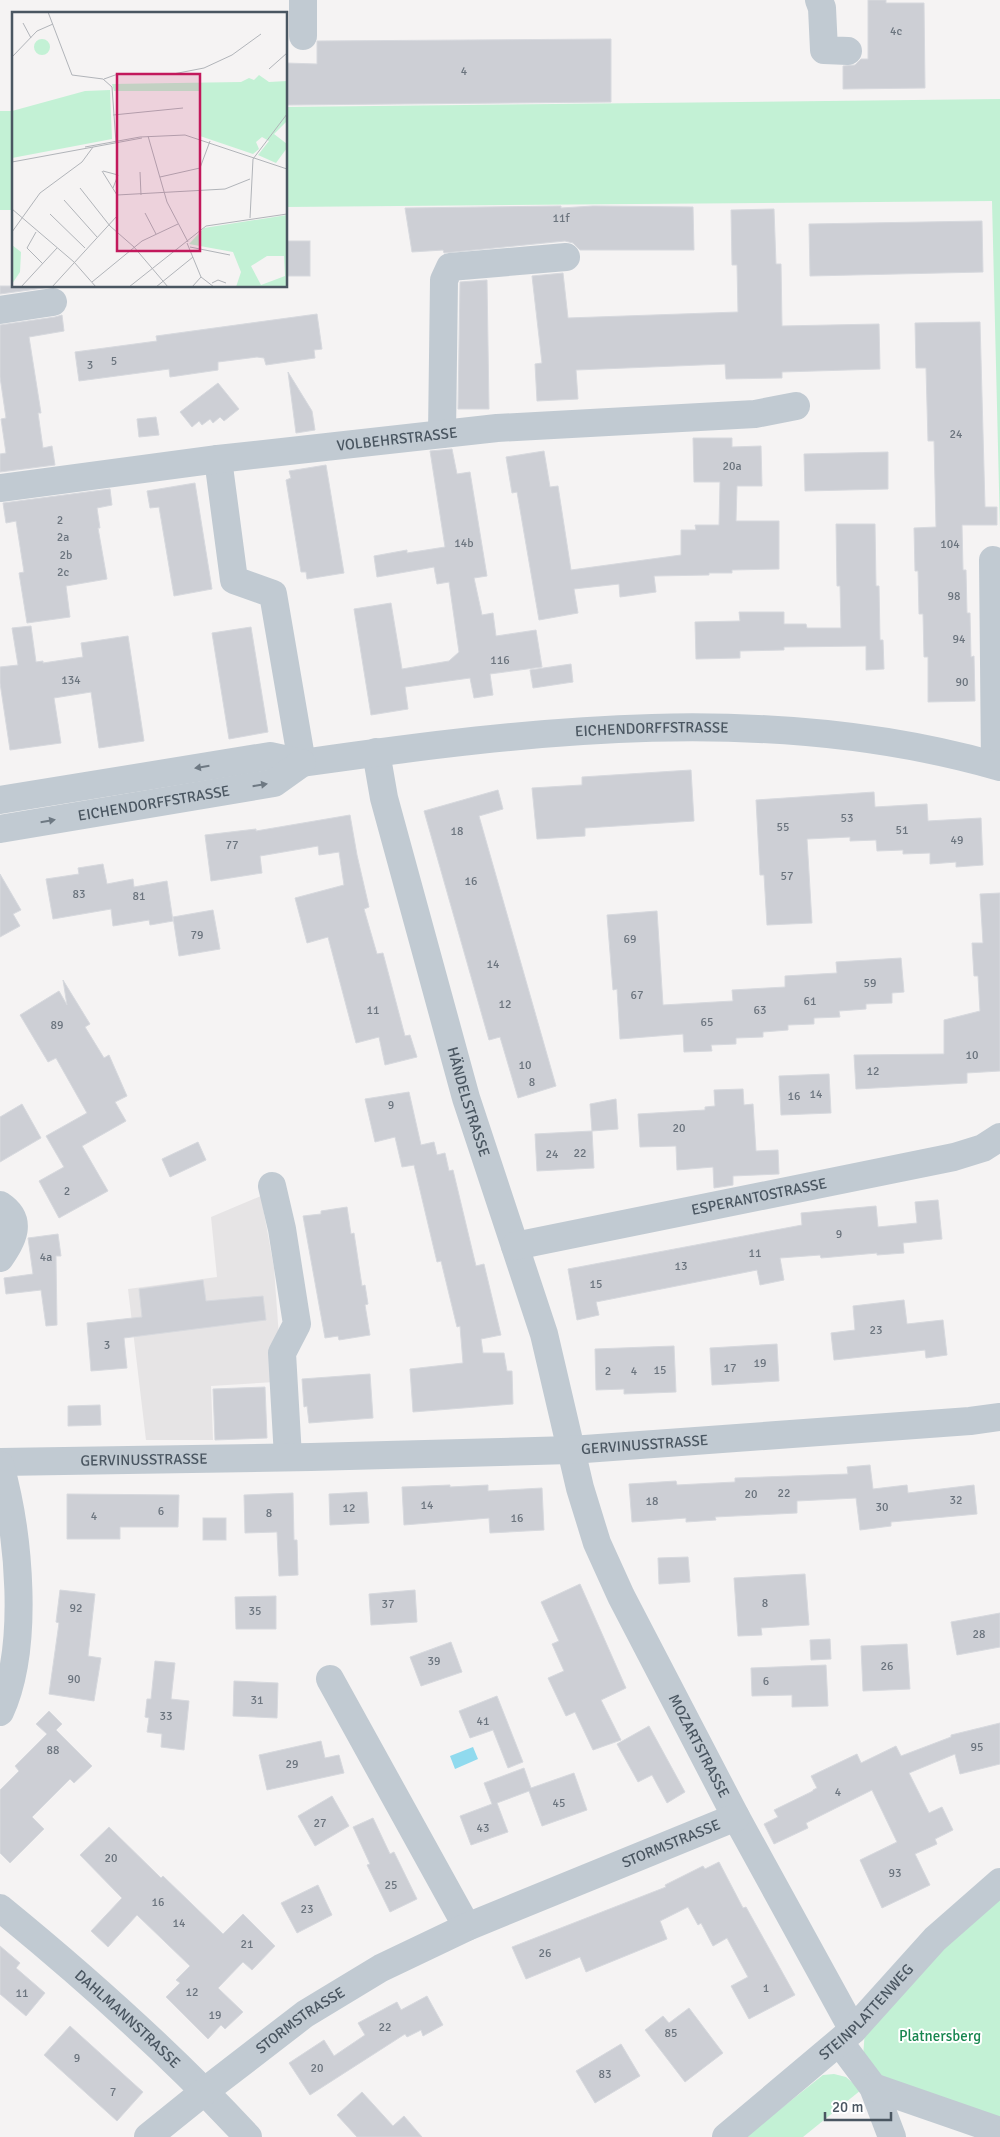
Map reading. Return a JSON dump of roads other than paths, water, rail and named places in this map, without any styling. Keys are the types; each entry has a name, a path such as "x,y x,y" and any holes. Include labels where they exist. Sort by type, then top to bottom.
{"street":[{"path":"303,0 303,36"},
{"path":"819,0 822,8 824,50 848,51"},
{"path":"442,434 444,280 450,267 566,257"},
{"path":"0,310 53,302"},
{"name":"VOLBEHRSTRASSE","path":"0,488 218,459 497,428 755,414 796,406"},
{"path":"218,459 234,580 274,594 302,763"},
{"path":"993,560 998,766"},
{"name":"EICHENDORFFSTRASSE","path":"0,800 270,756 302,763 376,752 550,732 661,727 794,730 889,742 998,766"},
{"name":"HÄNDELSTRASSE","path":"376,752 384,798 466,1098 544,1334 571,1450"},
{"name":"EICHENDORFFSTRASSE","path":"0,829 274,783 302,763"},
{"name":"ESPERANTOSTRASSE","path":"514,1246 954,1157 982,1148 1000,1138"},
{"path":"272,1186 282,1230 297,1324 282,1352 288,1458"},
{"path":"0,1205 6,1210 15,1229 12,1240 0,1258"},
{"name":"GERVINUSSTRASSE","path":"0,1463 288,1458 571,1450 1000,1418"},
{"name":"MOZARTSTRASSE","path":"571,1450 580,1488 597,1543 621,1596 873,2087 892,2137"},
{"path":"0,1463 12,1521 17,1576 18,1624 14,1667 0,1712"},
{"path":"330,1678 467,1926"},
{"name":"STORMSTRASSE","path":"148,2137 305,2014 381,1968 467,1926 736,1817"},
{"name":"STEINPLATTENWEG","path":"726,2137 846,2036 935,1939 1000,1882"},
{"name":"DAHLMANNSTRASSE","path":"0,1908 59,1957 205,2091 248,2137"},
{"path":"873,2087 1000,2131"}],"water":[{"path":"473,1747 478,1759 455,1769 450,1756"}],"park label":[{"name":"Platnersberg","path":"940,2036"}]}
